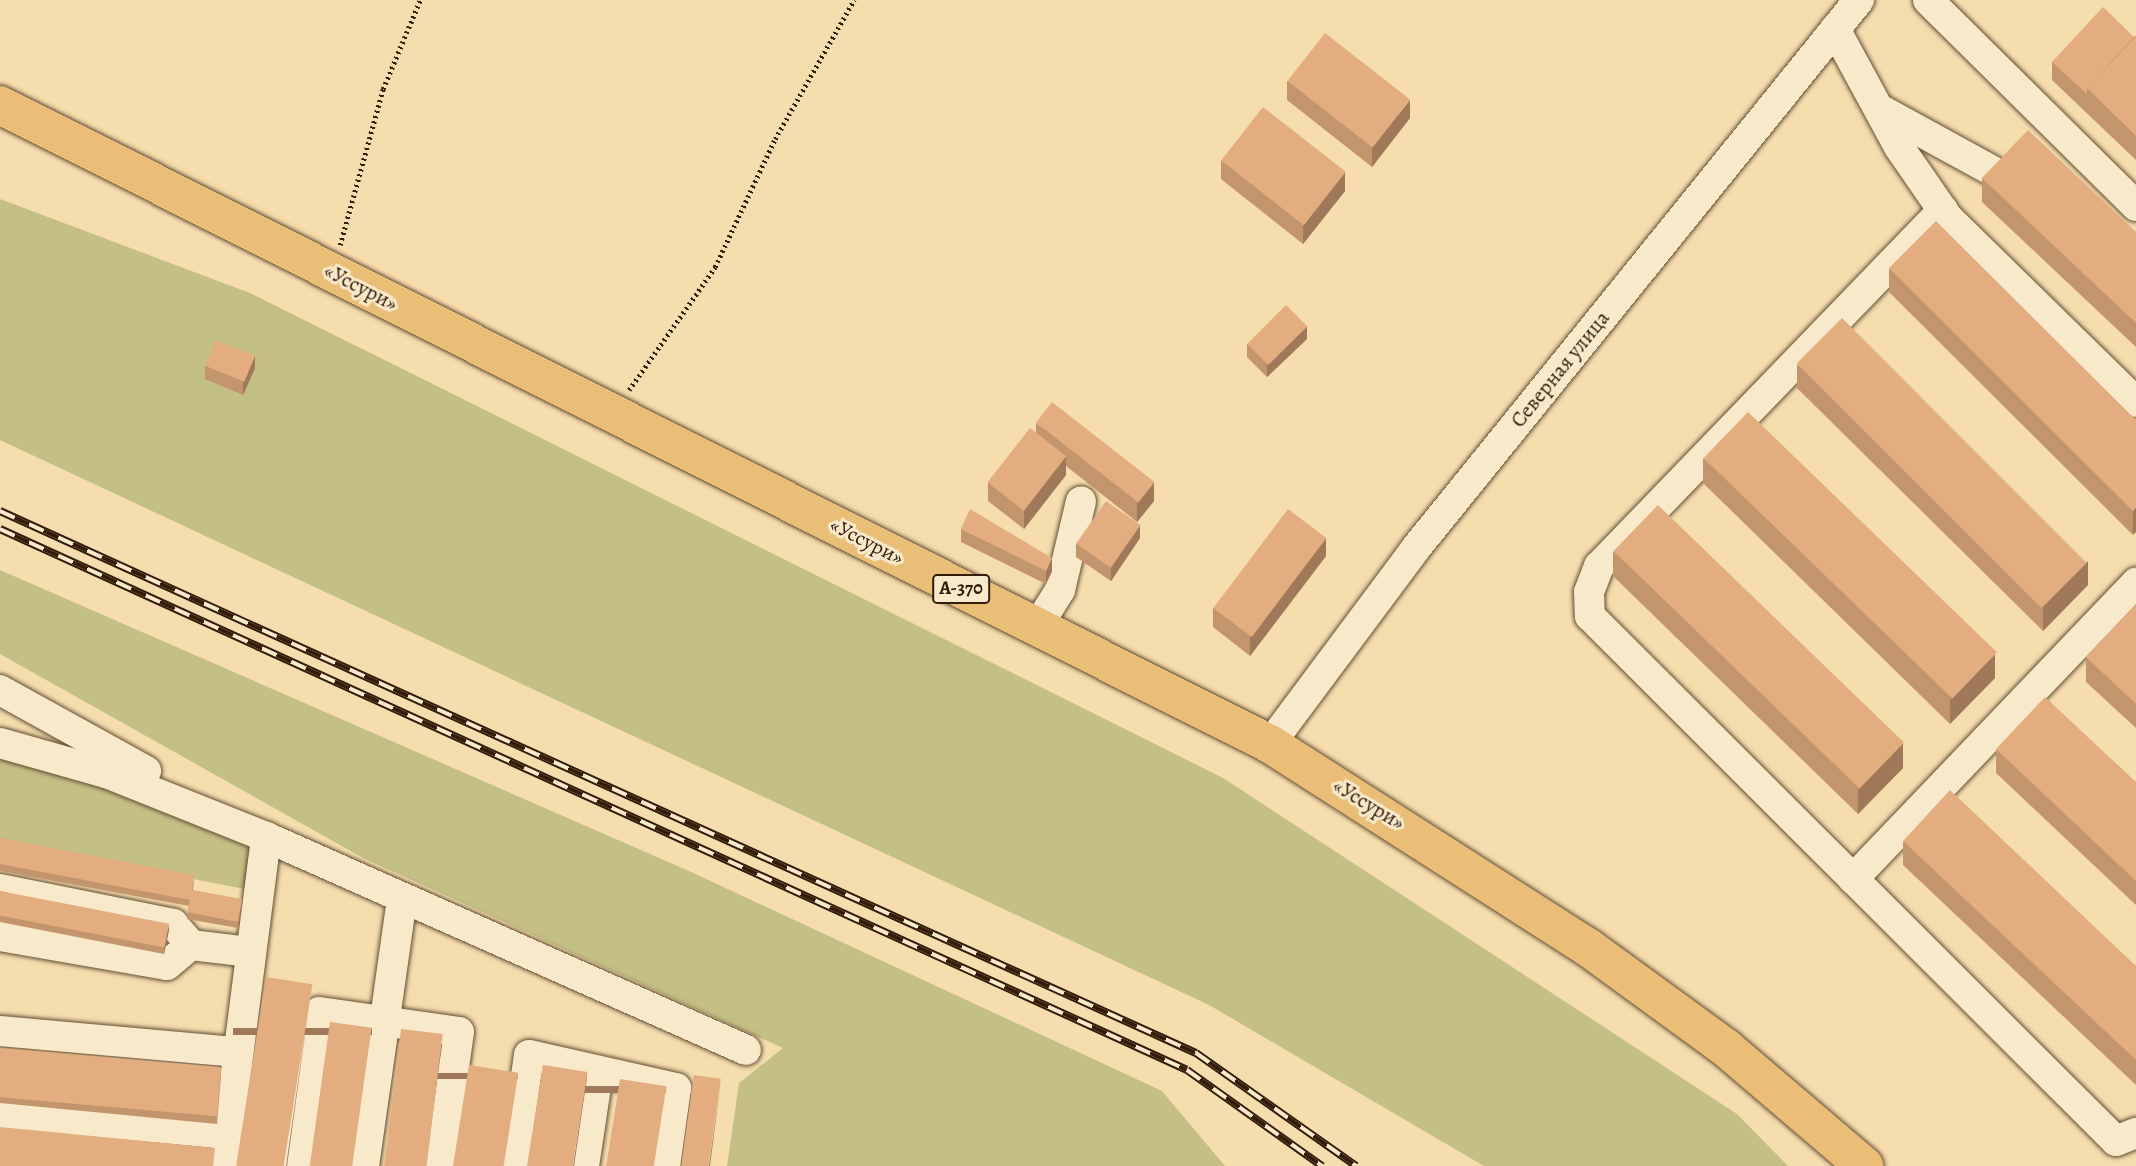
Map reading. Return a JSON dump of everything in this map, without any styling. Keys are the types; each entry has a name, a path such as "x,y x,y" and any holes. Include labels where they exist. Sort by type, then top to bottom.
{"highway":[{"name":"«Уссури»","path":"0,105 1270,744 1589,948 1726,1048 1864,1166"}],"street":[{"name":"Северная улица","path":"1270,744 1416,548 1859,0"},
{"path":"1928,0 2136,206"},
{"path":"1835,29 1943,210 2136,402"},
{"path":"1883,111 1998,174"},
{"path":"1943,210 1599,566 1589,592 1590,616 1605,637 2129,1145"},
{"path":"1037,627 1060,590 1082,501"},
{"path":"1853,880 2136,583"},
{"path":"0,690 266,837"},
{"path":"0,743 106,773 266,837 402,900 746,1050"},
{"path":"224,1166 249,952 266,837"},
{"path":"0,889 173,924 191,945 249,952"},
{"path":"364,1166 402,900"},
{"path":"0,936 167,965 191,945"},
{"path":"298,1166 319,1012 460,1032 440,1166"},
{"path":"0,1031 237,1052"},
{"path":"513,1166 529,1055 598,1073 676,1088 665,1166"},
{"path":"584,1166 598,1073"},
{"path":"0,1113 228,1134"}],"path":[{"path":"334,274 383,89 420,0"},
{"path":"613,414 715,267 775,139 854,0"}],"shaded area":[{"path":"0,199 250,293 1223,778 1737,1114 1788,1166 1484,1166 1209,1005 0,440"},
{"path":"0,570 689,871 1162,1091 1225,1166 727,1166 739,1083 783,1048 365,859 0,654"},
{"path":"0,753 64,768 255,846 245,889 0,842"}],"building":[{"path":"2103,7 2134,37 2087,88 2087,94 2052,62"},
{"path":"1325,33 1410,99 1373,148 1287,81"},
{"path":"2136,36 2136,136 2087,88"},
{"path":"1263,107 1346,172 1304,225 1221,161"},
{"path":"2028,130 2136,232 2136,323 1982,178"},
{"path":"1936,221 2136,420 2136,507 2133,511 1889,268"},
{"path":"1286,305 1307,326 1268,365 1247,344"},
{"path":"1842,318 2087,563 2041,608 1797,363"},
{"path":"216,340 255,356 244,382 206,366"},
{"path":"1052,402 1154,482 1138,503 1036,422"},
{"path":"1748,412 1997,652 1952,698 1704,458"},
{"path":"1030,428 1066,456 1024,511 988,482"},
{"path":"1106,501 1140,525 1111,568 1076,544"},
{"path":"1658,505 1904,743 1860,789 1614,551"},
{"path":"970,509 1052,558 1046,571 961,529"},
{"path":"1288,509 1326,538 1252,637 1213,608"},
{"path":"2136,604 2136,704 2086,657"},
{"path":"2045,697 2136,782 2136,881 1996,749"},
{"path":"1950,790 2136,966 2136,1060 1903,841"},
{"path":"0,838 194,875 192,890 242,899 238,922 187,912 190,900 0,864"},
{"path":"0,891 169,924 164,947 0,915"},
{"path":"266,977 312,984 284,1166 236,1166"},
{"path":"330,1022 372,1028 352,1166 310,1166"},
{"path":"401,1029 443,1034 426,1166 384,1166"},
{"path":"0,1048 221,1067 217,1116 0,1097"},
{"path":"469,1065 518,1073 504,1166 453,1166"},
{"path":"543,1065 587,1072 573,1166 527,1166"},
{"path":"694,1075 721,1079 708,1166 681,1166"},
{"path":"620,1079 666,1086 654,1166 606,1166"},
{"path":"0,1127 215,1148 213,1166 0,1166"}],"railway":[{"path":"0,511 1196,1053 1356,1166"},
{"path":"0,529 1187,1070 1322,1166"}]}
